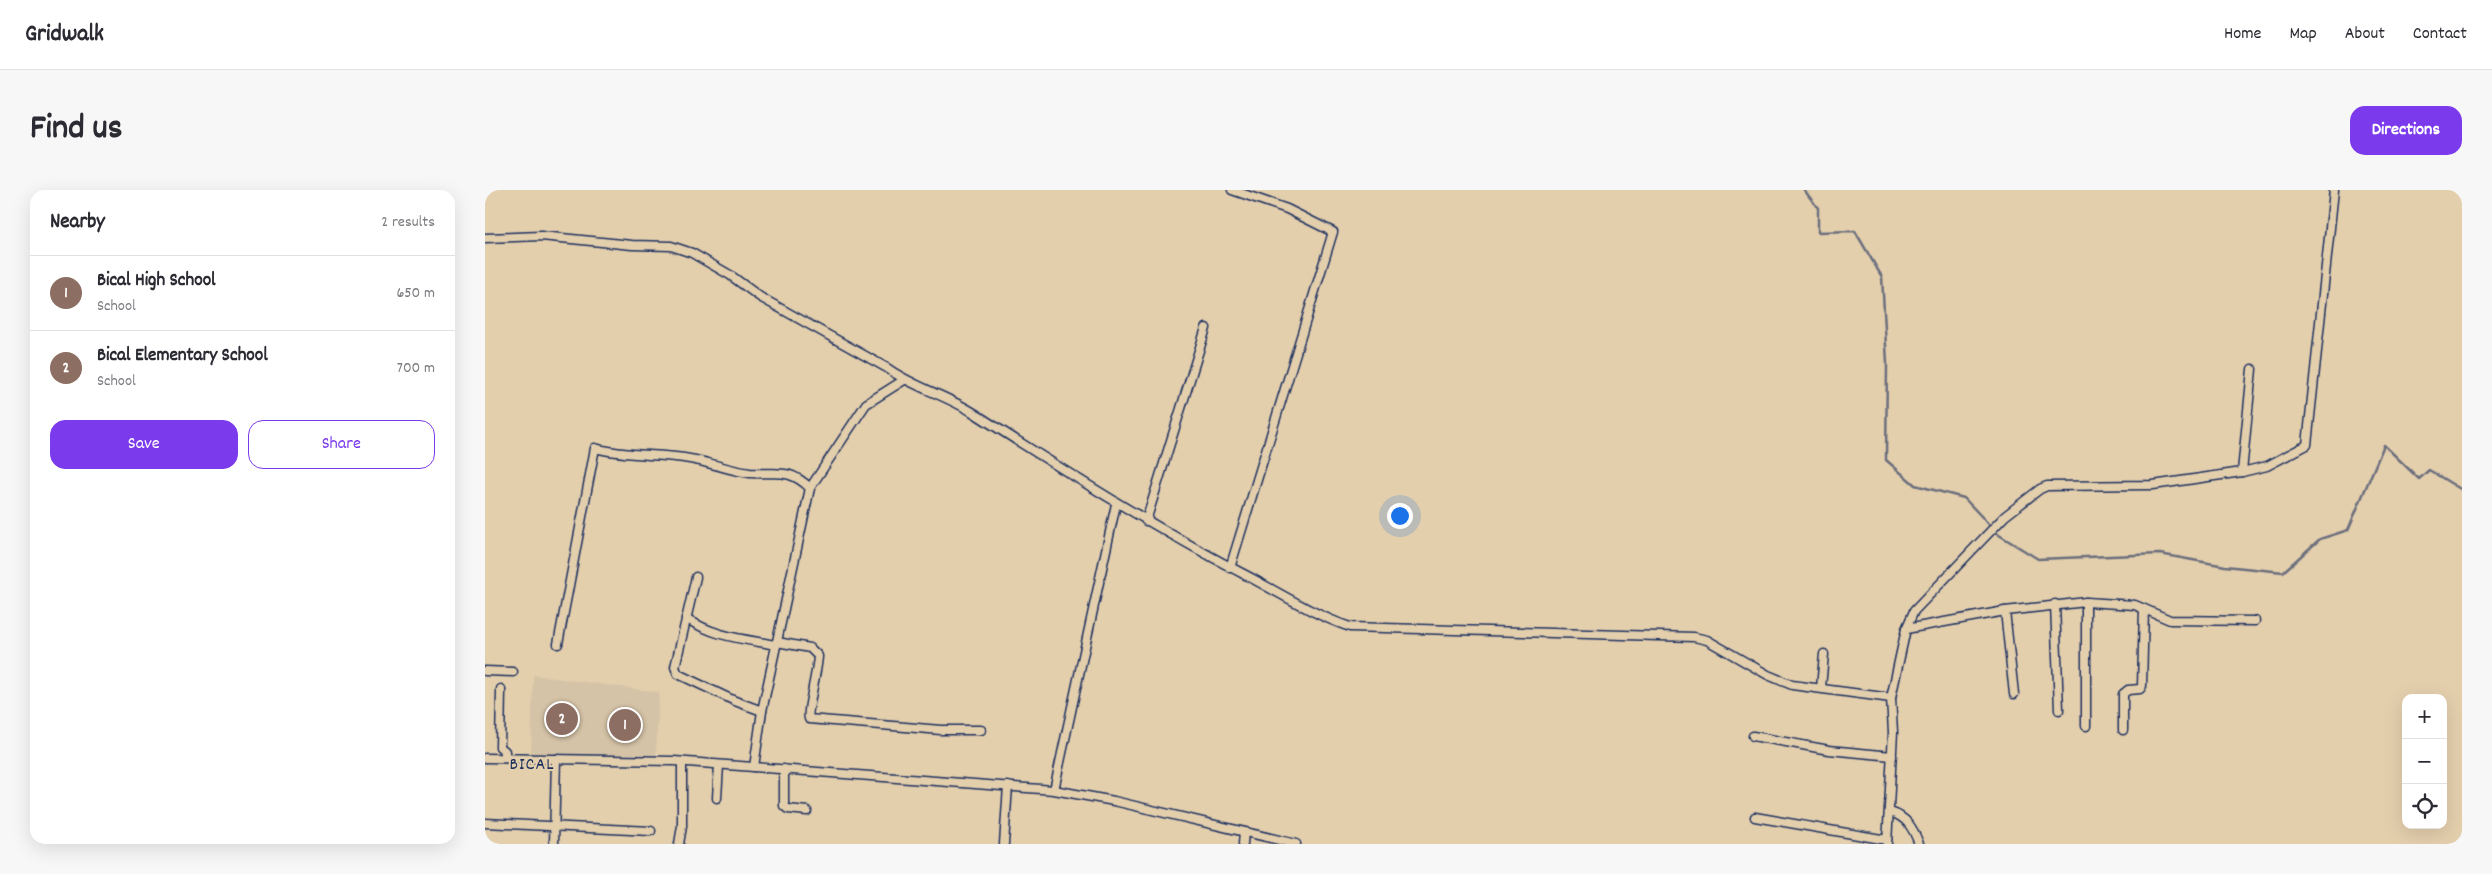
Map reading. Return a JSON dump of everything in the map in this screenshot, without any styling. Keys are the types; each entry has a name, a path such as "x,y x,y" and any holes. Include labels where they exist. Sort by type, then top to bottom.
{"street":[{"path":"1230,568 1333,232 1287,210 1232,190"},
{"path":"1755,817 1887,842 1892,756 1893,716 1891,698 1906,629 1920,603 2005,516 2040,489 2047,486 2153,485 2242,472 2267,466 2307,445 2334,190"},
{"path":"485,238 541,236 632,245 671,246 692,253 730,275 760,297 887,368 904,380 958,403 1116,504 1230,568 1307,608 1350,627 1694,637 1707,640 1781,682 1891,698"},
{"path":"1146,521 1206,328"},
{"path":"2242,472 2252,368"},
{"path":"754,767 761,711 810,488 866,404 904,380"},
{"path":"558,644 595,448 617,454 687,458 749,473 784,472 794,475 810,488"},
{"path":"1054,790 1116,504"},
{"path":"696,577 675,667 678,674 761,711"},
{"path":"1906,629 2005,611 2086,602 2135,605 2170,620 2255,621"},
{"path":"2086,602 2086,726"},
{"path":"2055,604 2059,710"},
{"path":"2123,730 2123,694 2128,690 2140,689 2142,686 2144,609"},
{"path":"2005,611 2014,694"},
{"path":"686,618 705,630 721,635 809,648 818,656 813,692 807,714 809,718 941,730 981,730"},
{"path":"1821,688 1824,654"},
{"path":"485,671 513,672"},
{"path":"501,689 500,747 505,751 505,758"},
{"path":"1753,736 1829,750 1892,756"},
{"path":"485,758 682,762 1054,790 1114,801 1296,844"},
{"path":"554,844 556,826 556,759"},
{"path":"679,844 683,826 682,762"},
{"path":"717,798 719,765"},
{"path":"783,769 784,806 788,809 807,811"},
{"path":"1004,844 1008,786"},
{"path":"1890,812 1904,818 1913,829 1919,844"},
{"path":"485,823 651,831"},
{"path":"1243,844 1244,832"}],"shaded area":[{"path":"533,675 659,692 656,759 531,754"}],"waterway":[{"path":"1804,190 1818,208 1818,232 1855,231 1882,277 1887,363 1886,460 1915,485 1964,498 1999,535 2038,559 2160,554 2225,566 2283,572 2320,539 2348,530 2384,445 2419,479 2429,470 2462,490"}],"place":[{"name":"Bical Elementary School","path":"562,719"},
{"name":"Bical High School","path":"625,725"}],"district":[{"name":"BICAL","path":"532,765"}]}
